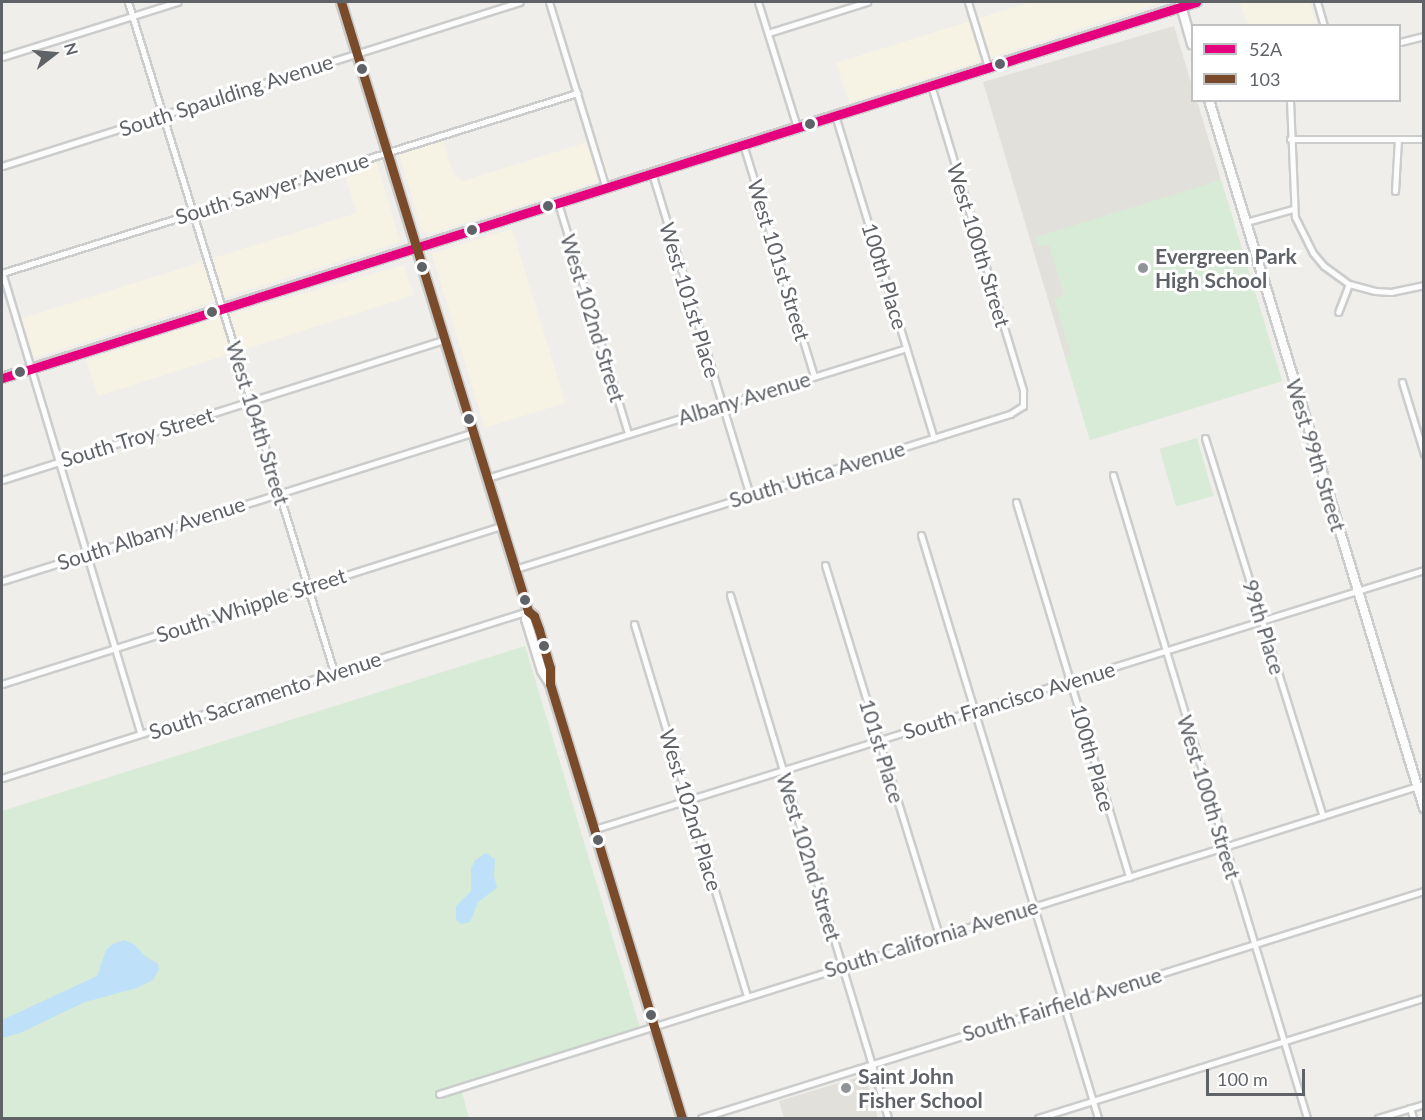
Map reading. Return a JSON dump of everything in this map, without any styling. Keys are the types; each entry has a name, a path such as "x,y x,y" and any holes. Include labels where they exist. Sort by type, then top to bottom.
{"main road":[{"path":"341,2 486,479 528,611 534,616 539,630 550,668 550,684 682,1119"},
{"path":"2,378 797,128 1180,4 1196,2"},
{"path":"1180,4 1191,41"},
{"name":"West 99th Street","path":"1210,102 1357,591 1420,785 1424,808"}],"street":[{"name":"West 104th Street","path":"128,2 334,672"},
{"path":"2,57 178,2"},
{"name":"South Spaulding Avenue","path":"2,166 520,2"},
{"path":"549,2 606,188"},
{"path":"758,2 797,128"},
{"path":"768,33 867,2"},
{"path":"968,2 988,67"},
{"path":"1317,2 1323,24"},
{"path":"1401,42 1424,36"},
{"name":"West 100th Street","path":"931,85 1023,390 1023,406"},
{"name":"South Sawyer Avenue","path":"2,273 577,93"},
{"path":"1290,102 1293,209 1299,228 1313,253 1324,266 1348,284 1375,291 1391,292 1424,285"},
{"name":"100th Place","path":"836,115 934,438"},
{"path":"1290,139 1424,139"},
{"path":"1395,191 1398,139"},
{"name":"West 101st Street","path":"743,144 814,376"},
{"name":"West 101st Place","path":"652,173 750,495"},
{"name":"West 102nd Street","path":"558,203 628,434"},
{"path":"1246,222 1293,209"},
{"path":"2,273 141,734"},
{"path":"1338,312 1348,284"},
{"name":"South Troy Street","path":"2,480 443,340"},
{"name":"Albany Avenue","path":"486,479 906,348"},
{"path":"1402,382 1424,454"},
{"name":"South Utica Avenue","path":"515,569 1010,414 1023,406"},
{"name":"South Albany Avenue","path":"2,581 472,433"},
{"name":"99th Place","path":"1205,438 1323,816"},
{"name":"West 100th Street","path":"1113,475 1307,1119"},
{"name":"100th Place","path":"1016,502 1129,877"},
{"name":"South Whipple Street","path":"2,684 501,526"},
{"path":"921,535 1098,1119"},
{"name":"101st Place","path":"825,565 939,936"},
{"name":"South Francisco Avenue","path":"594,830 1424,570"},
{"name":"West 102nd Street","path":"730,595 888,1119"},
{"name":"South Sacramento Avenue","path":"2,778 528,611"},
{"name":"West 102nd Place","path":"634,624 747,996"},
{"name":"South California Avenue","path":"439,1094 1420,785"},
{"name":"South Fairfield Avenue","path":"701,1119 1424,891"},
{"path":"1038,1119 1424,998"},
{"path":"1378,1119 1424,1104"},
{"path":"1410,1108 1413,1119"}],"shaded area":[{"path":"1032,2 1163,2 849,103 836,63"},
{"path":"1240,2 1309,2 1316,22 1307,24 1248,24"},
{"name":"Evergreen Park High School","path":"1174,26 1191,83 1191,102 1197,102 1282,381 1090,440 983,82"},
{"path":"597,139 610,178 429,234 422,231 399,154 443,140 453,174 463,181"},
{"path":"375,157 400,242 28,360 17,320 357,213 342,167"},
{"path":"512,229 565,403 485,428 432,254"},
{"path":"404,265 414,295 98,396 86,360 220,317"},
{"name":"Saint John Fisher School","path":"865,1075 878,1118 784,1118 779,1101"}],"green space":[{"path":"1221,180 1282,381 1090,440 1065,356 1071,354 1054,299 1064,295 1049,245 1039,247 1036,237"},
{"path":"1197,438 1214,496 1176,506 1160,449"},
{"path":"525,646 640,1028 460,1085 469,1118 2,1118 2,811"}],"water":[{"path":"486,853 495,859 494,876 497,888 478,902 470,922 461,924 456,920 456,906 471,891 471,869 475,860"},
{"path":"124,940 135,945 145,956 158,964 159,970 153,980 137,988 85,1002 20,1033 2,1038 2,1020 97,976 106,950 113,944"}],"transit line":[{"name":"103","path":"341,2 528,611 534,616 539,630 550,668 550,684 682,1118"},
{"name":"52A","path":"2,378 1196,2"}],"place":[{"name":"Evergreen Park High School","path":"1143,268"},
{"name":"Saint John Fisher School","path":"846,1088"}]}
